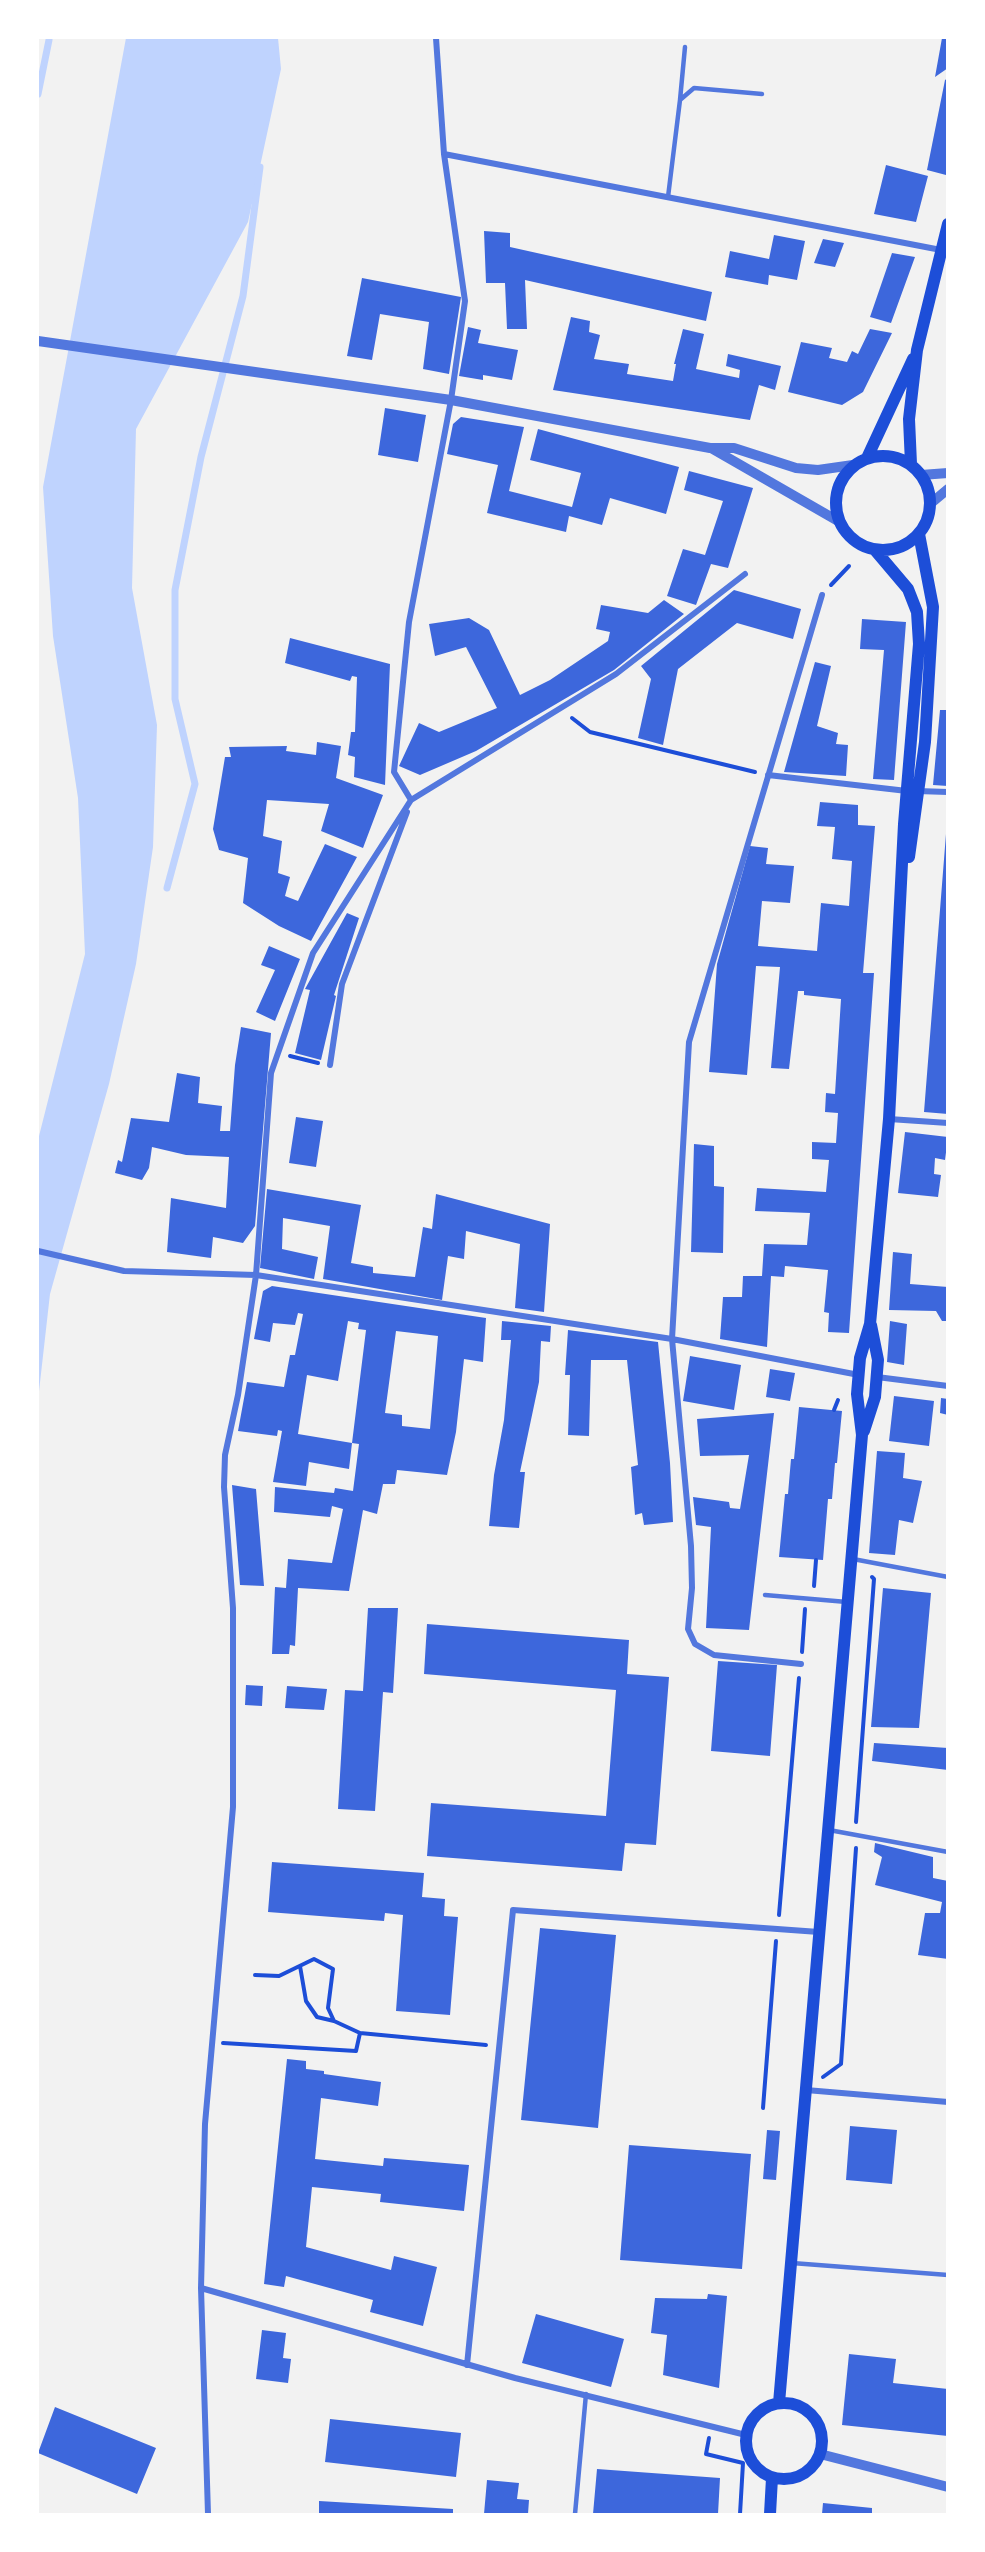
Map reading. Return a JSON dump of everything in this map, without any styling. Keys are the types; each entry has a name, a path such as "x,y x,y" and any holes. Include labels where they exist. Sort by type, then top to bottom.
{"main road":[{"path":"911,464 909,419 918,350 948,224"},
{"path":"867,458 918,350"},
{"path":"882,455 897,457 911,464 921,475 928,489 930,504 927,520 919,534 899,547 875,550 862,546 847,535 838,521 835,505 837,490 843,476 853,465 867,458 882,455"},
{"path":"901,914 920,791 931,677 933,607 919,534"},
{"path":"779,2403 862,1435 857,1394 860,1358 870,1324 889,1119 906,791 919,644 917,612 908,589 875,550"},
{"path":"862,1435 875,1397 877,1377 878,1360 870,1324"},
{"path":"779,2403 793,2404 814,2417 823,2442 820,2454 806,2473 784,2480 772,2478 754,2466 749,2457 746,2435 750,2423 758,2413 779,2403"},
{"path":"770,2514 772,2478"}],"street":[{"path":"411,800 394,772 409,622 451,400 465,301 444,154 436,38"},
{"path":"444,154 941,250"},
{"path":"38,341 396,391 710,448 734,447 796,468 818,470 853,465"},
{"path":"710,448 838,521"},
{"path":"921,475 948,473"},
{"path":"930,504 948,489"},
{"path":"208,2514 201,2288 205,2124 233,1807 232,1608 224,1487 225,1455 238,1395 255,1275 271,1073 313,953 411,800 616,674 745,574"},
{"path":"801,1664 714,1655 695,1644 688,1629 692,1588 691,1546 672,1339 688,1042 822,595"},
{"path":"768,775 906,791 948,792"},
{"path":"330,1065 342,984 411,800"},
{"path":"889,1119 948,1123"},
{"path":"38,1251 124,1271 255,1275 672,1339 859,1375"},
{"path":"877,1377 948,1386"},
{"path":"467,2365 513,1910 820,1932"},
{"path":"806,2090 948,2102"},
{"path":"201,2288 467,2365 746,2435"},
{"path":"820,2454 948,2487"}],"lane":[{"path":"668,198 685,47"},
{"path":"680,100 694,88 762,94"},
{"path":"851,1558 948,1577"},
{"path":"765,1595 847,1602"},
{"path":"829,1830 948,1852"},
{"path":"791,2263 948,2275"},
{"path":"575,2514 586,2394"}],"path":[{"path":"822,595 849,566"},
{"path":"559,708 590,732 768,775"},
{"path":"278,1054 330,1065"},
{"path":"834,1410 838,1400"},
{"path":"763,2108 801,1664"},
{"path":"255,1975 279,1976 314,1959 333,1969 328,2008 334,2021"},
{"path":"300,1966 306,2001 316,2018 334,2021 360,2033 498,2046"},
{"path":"213,2042 356,2051 360,2033"},
{"path":"711,2426 706,2454 743,2463 740,2514"}],"water":[{"path":"126,38 278,38 281,69 248,222 136,429 132,588 157,725 153,847 136,964 109,1084 50,1294 38,1400 38,1140 85,954 78,798 53,636 43,487"}],"building":[{"path":"942,38 948,38 948,68 935,77"},
{"path":"948,78 948,167 946,175 927,170 945,80"},
{"path":"886,165 928,176 916,222 874,214"},
{"path":"484,231 510,233 510,247 712,292 706,321 525,280 527,329 507,329 505,283 486,283"},
{"path":"774,235 805,241 797,280 769,275 768,285 725,277 730,251 769,259"},
{"path":"823,239 844,243 835,267 814,263"},
{"path":"892,253 915,257 891,323 870,317"},
{"path":"362,278 461,297 449,374 423,369 429,322 380,314 372,360 347,356"},
{"path":"571,317 590,321 589,332 600,335 594,359 629,364 627,374 673,381 676,364 674,364 683,329 704,334 696,369 739,378 740,370 726,366 728,354 781,366 775,390 759,385 750,420 553,390"},
{"path":"468,327 481,330 478,343 518,350 512,380 483,375 483,380 459,376"},
{"path":"870,329 892,333 863,392 842,405 788,392 801,342 832,348 829,358 847,362 852,351 858,354"},
{"path":"385,408 426,415 418,462 378,455"},
{"path":"461,417 524,427 509,491 572,507 581,473 530,460 538,429 679,467 666,514 610,498 602,525 569,516 566,532 487,513 498,465 447,454 453,424"},
{"path":"689,471 753,488 728,568 711,564 696,605 667,596 683,549 705,555 723,501 684,490"},
{"path":"734,590 801,609 793,639 737,623 678,669 663,745 638,738 651,679 641,666"},
{"path":"664,600 684,614 614,670 476,751 420,775 399,766 419,723 439,732 497,708 466,647 435,656 429,624 469,618 489,630 520,695 550,680 608,641 610,632 596,629 601,605 648,613"},
{"path":"862,619 906,622 894,780 873,779 884,650 860,649"},
{"path":"290,638 390,664 385,785 354,777 355,757 348,755 351,732 355,732 357,677 352,676 350,681 285,663"},
{"path":"815,662 831,666 817,726 838,733 836,744 848,745 846,776 784,772"},
{"path":"940,710 948,710 948,786 933,785"},
{"path":"317,742 341,746 336,778 383,795 363,848 321,831 329,804 267,800 263,836 282,841 278,873 290,877 285,896 298,901 325,844 357,857 311,941 279,926 243,903 248,858 219,850 213,829 225,757 231,757 229,747 287,746 286,751 316,755"},
{"path":"820,802 858,805 858,825 875,826 863,973 874,973 849,1333 828,1332 829,1313 824,1312 828,1270 785,1266 784,1277 771,1276 767,1347 720,1339 723,1297 742,1297 743,1276 762,1276 764,1244 807,1245 810,1213 755,1211 757,1188 826,1192 829,1160 812,1159 812,1142 836,1143 838,1113 825,1112 826,1093 835,1094 841,999 804,995 804,991 798,991 789,1069 771,1068 780,967 756,966 747,1075 709,1072 717,964 750,846 768,848 766,864 794,866 790,903 762,901 758,946 817,951 821,903 849,906 852,861 832,859 835,827 817,826"},
{"path":"946,834 948,834 948,1114 924,1112"},
{"path":"347,913 359,918 334,995 336,996 321,1060 295,1053 310,990 305,989"},
{"path":"269,946 300,959 275,1021 256,1012 275,970 261,965"},
{"path":"241,1027 271,1033 255,1226 243,1243 213,1237 211,1258 167,1252 171,1198 226,1208 229,1157 186,1155 152,1147 149,1168 142,1180 115,1173 118,1160 122,1162 131,1118 169,1122 177,1073 200,1077 198,1103 222,1106 220,1131 230,1131 235,1065"},
{"path":"296,1117 323,1121 316,1167 289,1163"},
{"path":"905,1132 948,1137 945,1160 935,1158 934,1174 941,1175 938,1197 898,1193"},
{"path":"694,1144 714,1146 714,1186 724,1187 723,1253 691,1252"},
{"path":"267,1189 361,1205 351,1263 373,1267 373,1273 415,1277 423,1227 432,1229 436,1194 550,1224 544,1312 515,1308 520,1244 466,1231 464,1259 448,1256 442,1300 323,1279 330,1226 283,1218 282,1249 318,1257 314,1279 260,1268"},
{"path":"893,1252 912,1254 910,1284 948,1287 948,1321 942,1321 936,1311 889,1310"},
{"path":"272,1286 486,1318 483,1362 464,1359 456,1432 447,1475 397,1470 395,1484 383,1484 377,1514 363,1510 349,1591 298,1588 295,1646 290,1645 289,1654 272,1654 275,1587 286,1588 288,1559 332,1563 343,1509 332,1506 330,1517 274,1512 275,1487 334,1493 335,1488 353,1491 359,1444 352,1443 349,1469 309,1462 306,1486 273,1482 282,1431 278,1430 277,1436 238,1431 247,1382 284,1387 290,1355 295,1355 303,1314 298,1313 295,1325 273,1323 270,1342 254,1339 263,1291","holes":["348,1321 359,1323 358,1329 366,1330 352,1443 298,1434 307,1375 338,1381","396,1331 438,1336 430,1429 402,1426 402,1415 385,1413"]},
{"path":"502,1321 551,1326 550,1342 541,1341 539,1382 520,1472 525,1472 519,1528 489,1526 494,1475 504,1420 511,1340 501,1340"},
{"path":"890,1321 907,1324 904,1365 887,1362"},
{"path":"568,1330 658,1342 670,1463 673,1522 644,1525 642,1513 635,1515 631,1467 638,1465 627,1360 591,1360 589,1436 568,1435 570,1375 565,1375"},
{"path":"690,1356 741,1365 734,1410 683,1401"},
{"path":"770,1369 795,1373 790,1401 766,1397"},
{"path":"894,1396 934,1401 929,1446 889,1441"},
{"path":"941,1398 948,1399 948,1415 940,1413"},
{"path":"799,1407 842,1411 832,1499 828,1499 823,1560 779,1557 785,1494 788,1494 791,1459 794,1459"},
{"path":"774,1413 749,1630 706,1628 711,1527 696,1525 693,1497 729,1502 730,1508 740,1509 749,1455 700,1456 697,1419"},
{"path":"877,1451 905,1453 903,1478 922,1481 913,1523 899,1520 895,1555 869,1553"},
{"path":"232,1485 256,1489 264,1586 240,1585"},
{"path":"883,1588 931,1593 919,1728 871,1727"},
{"path":"368,1608 398,1608 393,1693 383,1692 375,1811 338,1809 345,1690 363,1691"},
{"path":"427,1624 629,1640 627,1674 669,1677 656,1845 625,1843 622,1871 427,1856 431,1803 606,1816 616,1690 424,1674"},
{"path":"718,1661 777,1665 770,1756 711,1751"},
{"path":"246,1685 263,1686 262,1706 245,1705"},
{"path":"287,1686 327,1689 324,1710 285,1708"},
{"path":"874,1743 948,1748 948,1770 872,1761"},
{"path":"875,1843 933,1857 933,1878 948,1881 948,1959 918,1955 925,1913 940,1913 942,1902 875,1885 882,1857 874,1852"},
{"path":"272,1862 424,1873 422,1897 445,1899 444,1916 458,1917 450,2015 396,2011 403,1915 385,1913 384,1921 268,1912"},
{"path":"540,1928 616,1935 598,2128 521,2120"},
{"path":"287,2059 306,2061 306,2069 324,2071 324,2074 381,2082 378,2106 321,2098 315,2159 383,2166 384,2158 469,2165 464,2211 380,2202 381,2194 312,2187 306,2247 391,2270 394,2256 437,2267 423,2326 370,2312 373,2300 286,2276 284,2287 264,2284"},
{"path":"850,2126 897,2130 892,2184 846,2180"},
{"path":"767,2130 780,2131 776,2180 763,2179"},
{"path":"629,2145 751,2154 742,2269 620,2260"},
{"path":"708,2294 727,2296 719,2388 663,2375 667,2335 651,2333 655,2298 707,2299"},
{"path":"536,2314 624,2339 611,2387 522,2363"},
{"path":"262,2330 286,2333 283,2358 291,2359 288,2383 256,2379"},
{"path":"849,2354 896,2359 893,2383 948,2389 948,2436 842,2425"},
{"path":"55,2407 156,2448 137,2494 38,2453"},
{"path":"330,2419 461,2433 456,2477 325,2462"},
{"path":"597,2469 720,2478 718,2514 593,2514"},
{"path":"487,2480 519,2483 517,2499 529,2500 528,2514 484,2514"},
{"path":"319,2501 453,2509 453,2514 319,2514"},
{"path":"823,2503 872,2508 872,2514 822,2514"}],"waterway":[{"path":"38,94 49,40"},
{"path":"167,888 195,784 175,699 175,590 201,457 243,296 260,167"}]}
